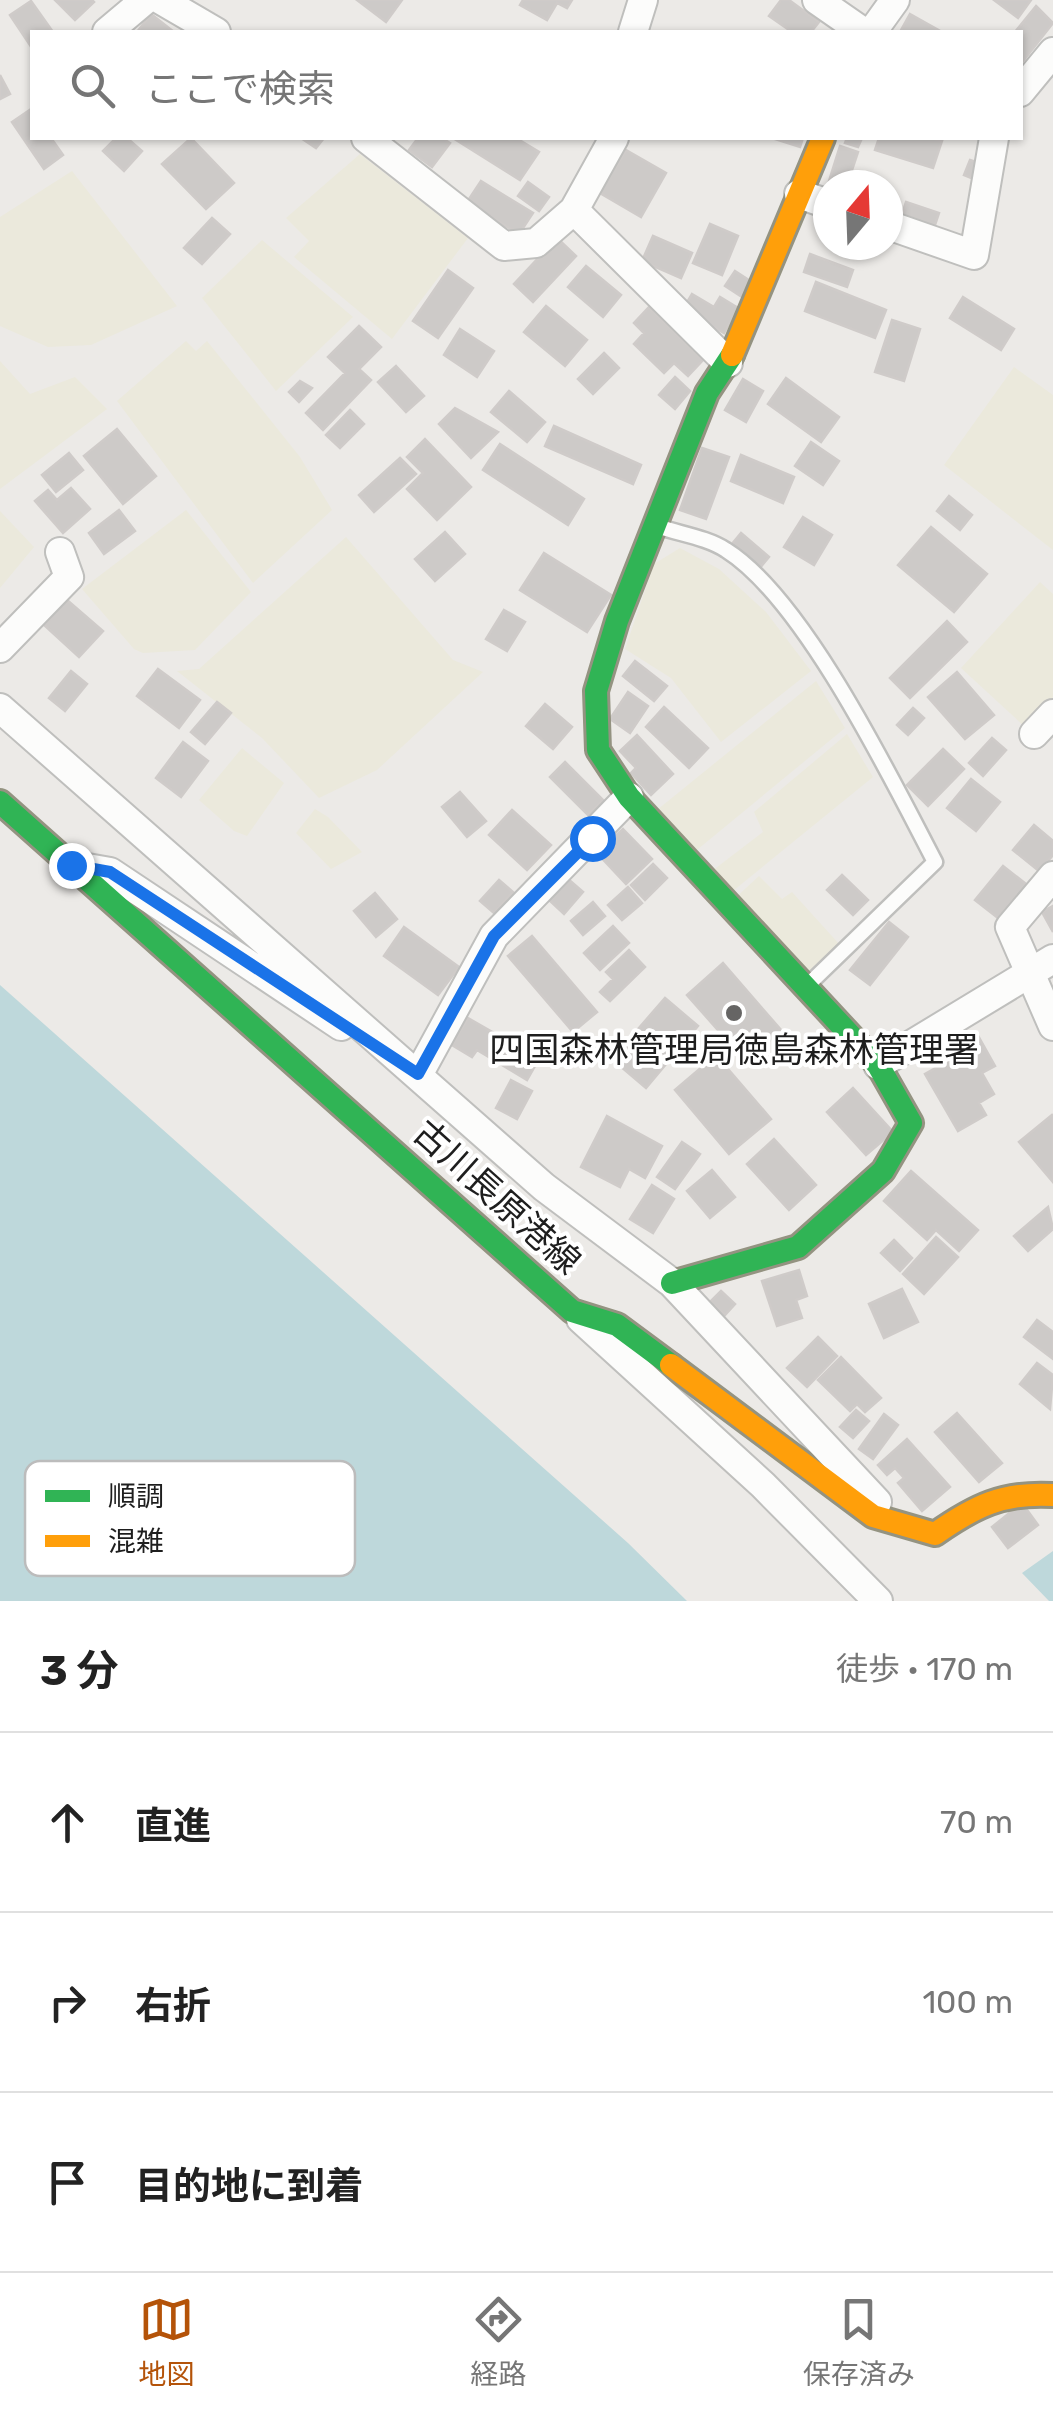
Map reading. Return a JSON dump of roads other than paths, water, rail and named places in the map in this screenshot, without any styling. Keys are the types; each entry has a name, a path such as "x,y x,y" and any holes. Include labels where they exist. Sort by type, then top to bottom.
{"street":[{"path":"108,30 144,0"},
{"path":"161,0 213,30"},
{"path":"633,30 643,0"},
{"path":"817,0 860,30"},
{"path":"873,30 895,0"},
{"path":"1023,88 1053,52"},
{"path":"369,140 504,246 536,244 574,210 613,140"},
{"path":"672,1283 798,1247 882,1171 910,1123 878,1065 629,797 598,750 596,691 655,525 707,393 728,363 822,140"},
{"path":"903,230 974,255 994,140"},
{"path":"799,194 813,199"},
{"path":"574,210 728,363"},
{"path":"0,648 69,577 60,552"},
{"path":"0,708 544,1187 672,1283 898,1526"},
{"path":"418,1074 494,936 629,797"},
{"name":"古川長原港線","path":"0,802 572,1311 618,1325 873,1516 935,1534 989,1498 1013,1491 1053,1495"},
{"path":"71,865 110,872 418,1074"},
{"path":"1053,876 1010,927 1041,966 1053,1026"},
{"path":"878,1065 1041,966"},
{"path":"572,1311 762,1484 878,1601"}],"lane":[{"path":"655,525 725,549 784,601 890,777 935,862 805,988"}],"water":[{"path":"0,985 628,1543 687,1601 0,1601"},
{"path":"1053,1551 1053,1601 1049,1601 1022,1573"}],"place":[{"name":"四国森林管理局徳島森林管理署","path":"734,1013"}]}
